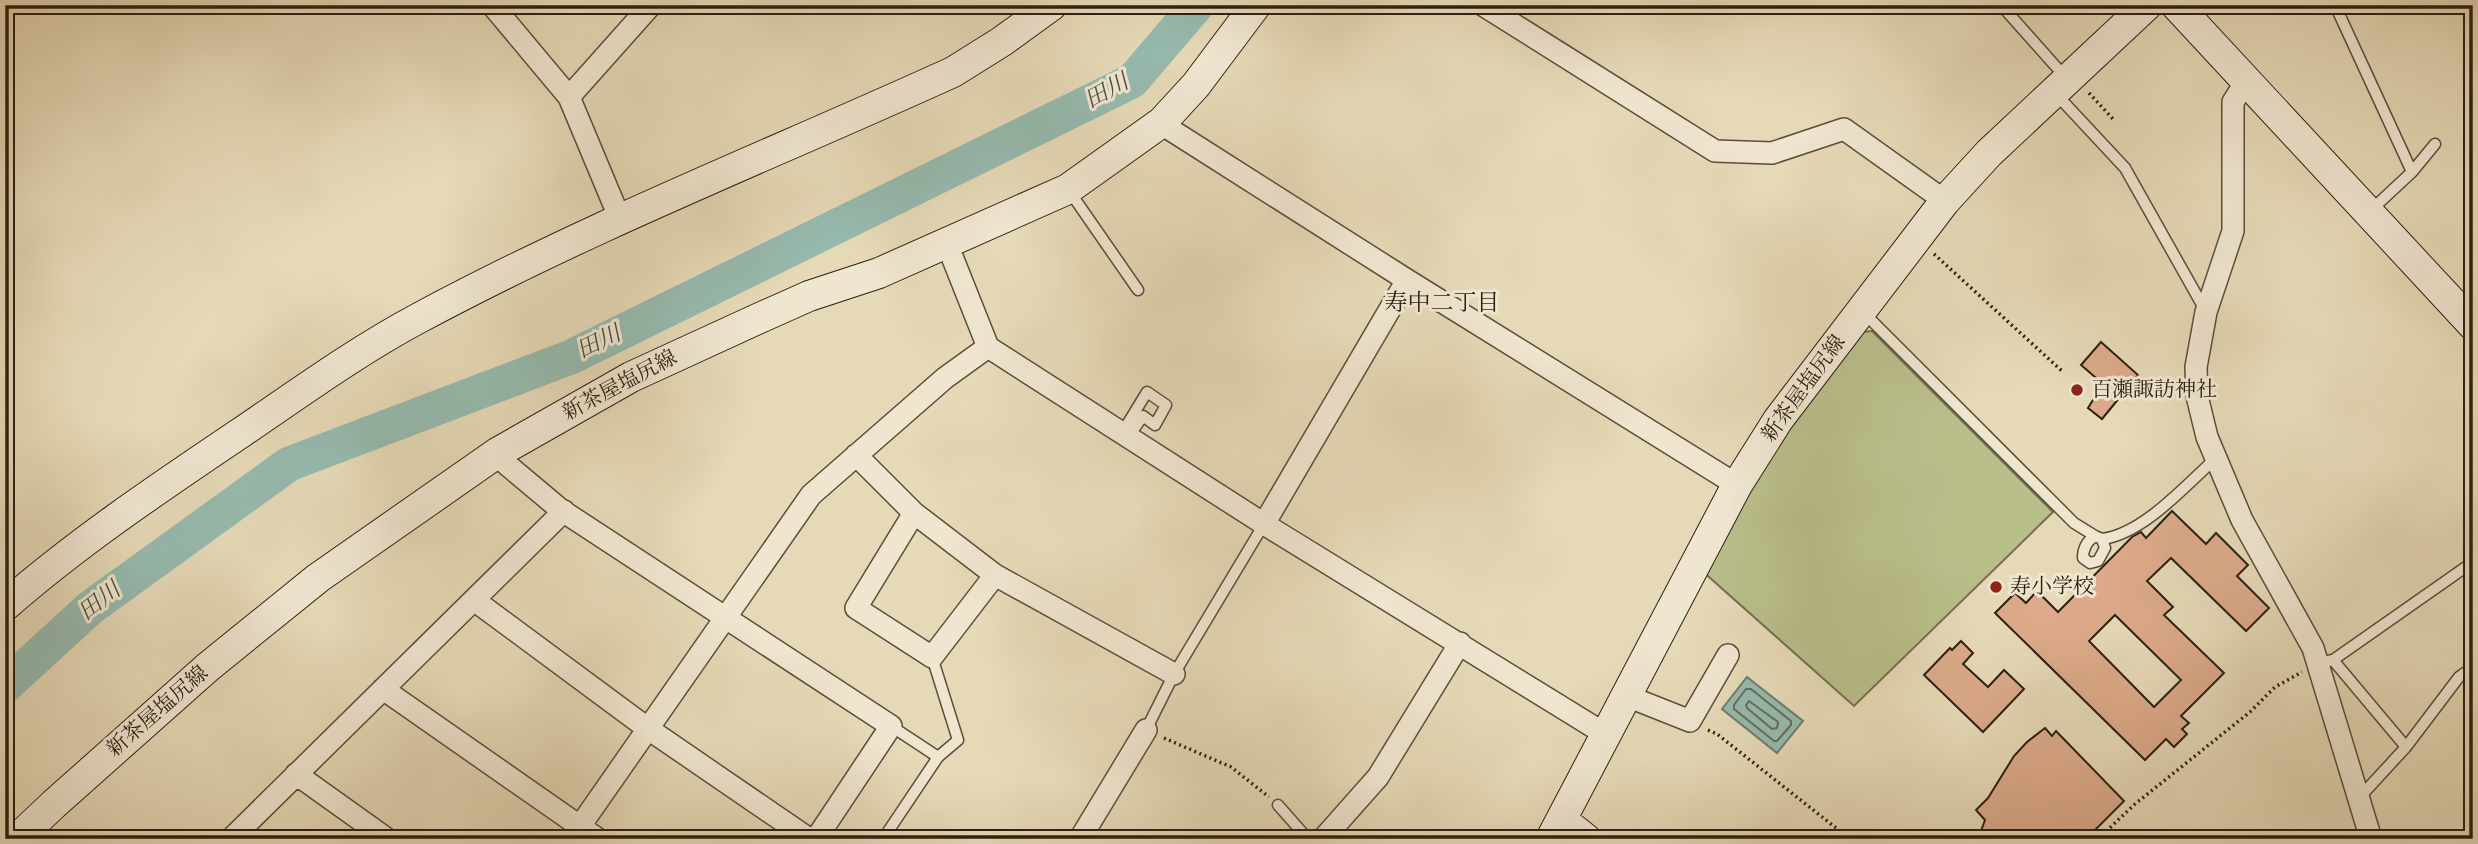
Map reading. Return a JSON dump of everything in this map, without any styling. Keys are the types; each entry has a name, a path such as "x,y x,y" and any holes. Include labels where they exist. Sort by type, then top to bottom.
{"main road":[{"path":"5,607 28,586 142,500 315,383 418,318 620,219 953,72 1052,5"},
{"name":"新茶屋塩尻線","path":"18,839 208,667 318,578 497,453 631,377 809,296 879,273 1068,189 1161,122 1196,85 1256,5"},
{"name":"新茶屋塩尻線","path":"1557,830 1737,485 1778,421 1945,201 1989,153 2147,5"},
{"path":"2176,5 2473,325"},
{"path":"1557,830 1586,839"}],"street":[{"path":"492,5 569,97 620,219"},
{"path":"569,97 651,5"},
{"path":"1482,5 1507,12 1715,151 1772,153 1844,129 1945,201"},
{"path":"2247,80 2233,102 2233,231 2206,312 2196,367 2197,396 2207,437 2242,520 2313,648 2325,661 2371,839"},
{"path":"1171,130 1737,485"},
{"path":"947,244 988,347 1264,524 1605,734"},
{"path":"1264,524 1407,280"},
{"path":"576,832 811,495 945,377 988,347"},
{"path":"497,453 505,463 564,511 891,726 816,839"},
{"path":"856,455 914,513 995,575 1174,674"},
{"path":"231,839 564,511"},
{"path":"914,513 856,608 932,657 995,575"},
{"path":"474,600 647,728 809,839"},
{"path":"1323,839 1378,777 1460,643"},
{"path":"1627,696 1690,722 1728,655"},
{"path":"383,689 576,832 598,839"},
{"path":"1080,839 1146,730"},
{"path":"296,774 387,839"}],"lane":[{"path":"2001,5 2065,83 2124,168 2206,312"},
{"path":"2335,5 2412,172"},
{"path":"2369,212 2412,172 2435,144"},
{"path":"1068,189 1138,290"},
{"path":"1862,312 2074,523 2099,538 2115,538 2138,527 2215,459"},
{"path":"1147,392 1166,405 1155,425 1143,416 1125,435 1147,392"},
{"path":"1146,730 1174,674 1264,524"},
{"path":"2406,747 2325,661 2473,562"},
{"path":"883,839 938,757 958,740 932,657"},
{"path":"2359,798 2406,747 2459,677 2473,667"},
{"path":"891,726 938,757"},
{"path":"1279,805 1308,839"}],"path":[{"path":"2065,83 2113,120"},
{"path":"1916,238 2062,371"},
{"path":"2098,839 2135,804 2250,712 2276,687 2325,661"},
{"path":"1690,722 1717,734 1850,839"},
{"path":"1146,730 1231,767 1279,805"},
{"path":"1921,839 1926,832 1936,839"}],"green space":[{"path":"1872,331 2053,512 1854,706 1700,569 1772,445 1860,332"}],"water":[{"path":"1747,677 1803,721 1777,753 1722,709"}],"building":[{"path":"2101,342 2138,375 2102,419 2088,408 2103,384 2081,365"},
{"path":"2172,511 2206,544 2216,533 2248,565 2237,576 2269,608 2246,631 2171,558 2147,581 2173,607 2164,615 2224,673 2181,716 2189,723 2182,729 2187,734 2174,747 2166,739 2145,760 1995,613 2015,593 2026,603 2037,591 2058,612 2132,537 2141,532 2146,538","holes":["2115,615 2181,680 2154,707 2089,641"]},
{"path":"1961,641 1973,653 1963,664 1988,687 2004,670 2024,689 1983,732 1924,675 1950,648 1952,650"},
{"path":"2045,728 2052,736 2056,731 2124,801 2086,839 1978,839 1985,820 1976,810 1988,798 2014,756"}],"waterway":[{"name":"田川","path":"5,686 90,608 289,464 571,357 1132,81 1197,5"}],"place":[{"name":"百瀬諏訪神社","path":"2077,390"},
{"name":"寿小学校","path":"1996,587"}],"district":[{"name":"寿中二丁目","path":"1442,304"}]}
